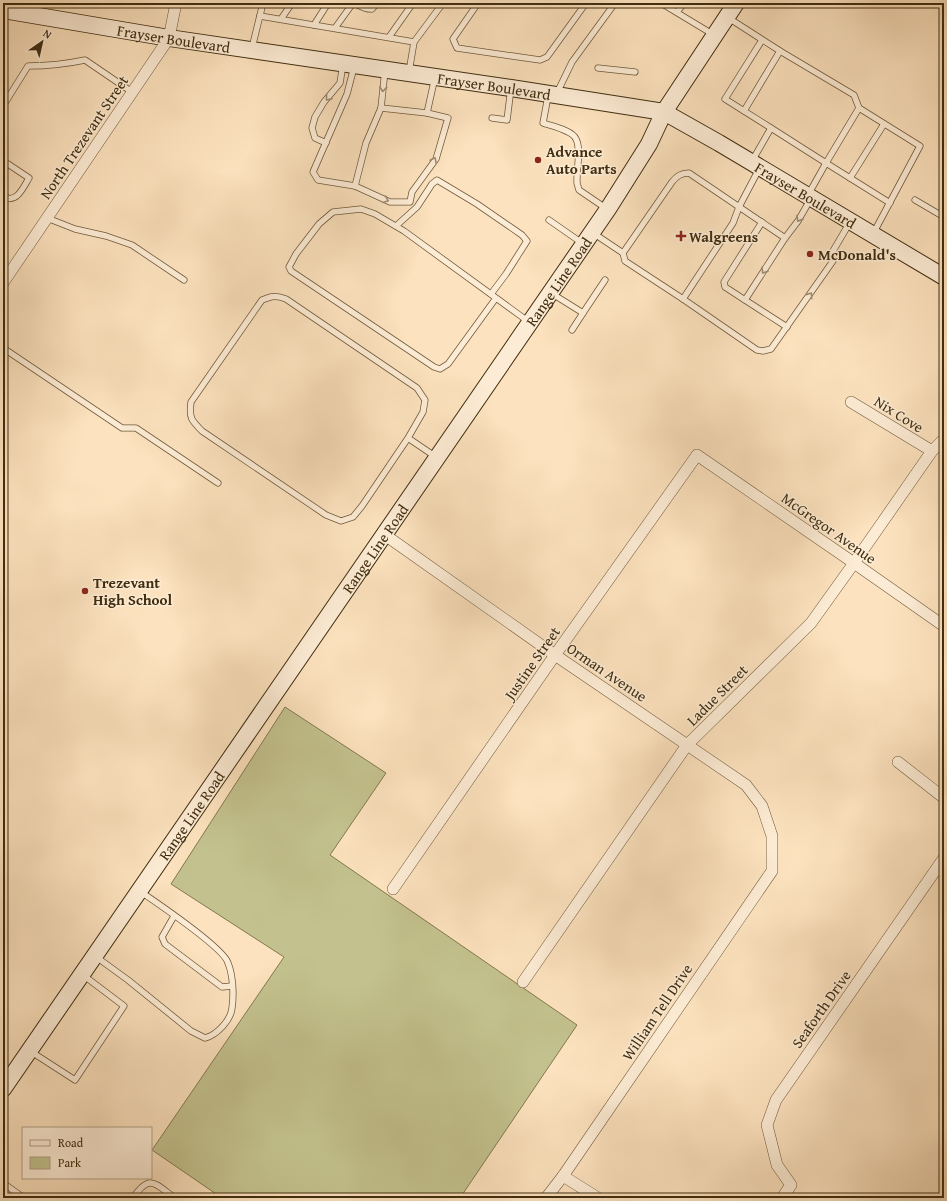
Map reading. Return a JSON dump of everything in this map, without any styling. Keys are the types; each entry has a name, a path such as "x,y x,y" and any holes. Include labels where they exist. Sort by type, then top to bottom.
{"main road":[{"name":"Range Line Road","path":"3,1089 608,210 649,144 664,112 736,3"},
{"name":"Frayser Boulevard","path":"3,10 169,38 552,94 664,112 756,165 872,235 941,273"}],"street":[{"name":"North Trezevant Street","path":"3,283 169,38 176,3"},
{"name":"Nix Cove","path":"851,402 932,451"},
{"name":"Ladue Street","path":"523,982 688,745 811,623 932,451 944,439"},
{"name":"McGregor Avenue","path":"696,455 944,626"},
{"name":"Justine Street","path":"393,889 696,455"},
{"name":"Orman Avenue","path":"385,535 555,655 746,785 762,806 772,836"},
{"path":"898,762 944,798"},
{"name":"William Tell Drive","path":"546,1198 563,1176 772,871 772,836"},
{"name":"Seaforth Drive","path":"782,1198 791,1185 777,1165 767,1125 776,1100 944,858"},
{"path":"563,1176 598,1198"}],"lane":[{"path":"251,50 263,3"},
{"path":"281,19 292,3"},
{"path":"314,25 328,3"},
{"path":"335,28 354,3 369,10 372,9 377,3"},
{"path":"389,37 413,3"},
{"path":"409,73 414,42 443,3"},
{"path":"478,3 453,39 457,48 540,60 547,57 586,3"},
{"path":"608,210 579,190 577,183 579,148 576,138 568,132 543,123 552,94 572,62 615,3"},
{"path":"661,3 715,35"},
{"path":"677,12 684,3"},
{"path":"260,16 414,42"},
{"path":"727,17 762,40 854,95 859,108 920,146 872,235"},
{"path":"762,40 725,99 890,203"},
{"path":"744,111 780,51"},
{"path":"3,106 28,66 72,63 85,60 132,92"},
{"path":"326,143 315,138 312,128 315,118 324,102 340,83 349,64"},
{"path":"349,64 348,94 314,172 318,180 354,186 390,202 410,202 412,192 436,159 448,118 381,108"},
{"path":"598,68 635,72"},
{"path":"354,186 366,143 381,108 385,70"},
{"path":"428,114 435,77"},
{"path":"492,118 507,120 511,88"},
{"path":"745,300 785,238 798,221 826,163 859,108"},
{"path":"850,178 884,124"},
{"path":"683,299 733,223 771,128"},
{"path":"3,196 12,199 17,197 28,178 8,164"},
{"path":"785,238 689,172 677,176 672,182 623,253 625,261 757,350 763,351 771,349 833,261 833,251 850,221"},
{"path":"396,226 417,207 432,184 437,180 477,204 522,235 527,241 516,256 494,296 448,364 440,369 434,367 388,337 291,271 290,267 296,254 319,224 333,212 361,209 375,214 396,226 494,296 530,323"},
{"path":"915,200 944,217"},
{"path":"47,218 75,229 106,236 132,245 184,280"},
{"path":"549,220 623,253"},
{"path":"762,222 724,282 725,287 787,327"},
{"path":"572,330 605,280"},
{"path":"551,293 583,313"},
{"path":"271,296 279,296 286,299 417,388 424,400 423,412 408,438 362,506 353,517 341,522 326,515 202,431 192,421 190,411 191,402 262,300 271,296"},
{"path":"3,348 122,428 136,428 218,483"},
{"path":"408,438 438,458"},
{"path":"95,955 190,1031 205,1038 212,1036 220,1029 232,1012 234,994 228,961 216,947 140,891"},
{"path":"174,916 162,937 165,944 222,986 232,986"},
{"path":"30,1050 75,1080 124,1006 82,974"},
{"path":"3,1183 24,1198"},
{"path":"133,1198 140,1188 147,1183 154,1183 175,1198"}],"green space":[{"path":"285,707 386,773 330,855 577,1025 460,1198 222,1198 152,1150 284,957 171,884"}],"place":[{"name":"Advance Auto Parts","path":"538,160"},
{"name":"Walgreens","path":"681,236"},
{"name":"McDonald's","path":"810,254"},
{"name":"Trezevant High School","path":"85,591"}]}
